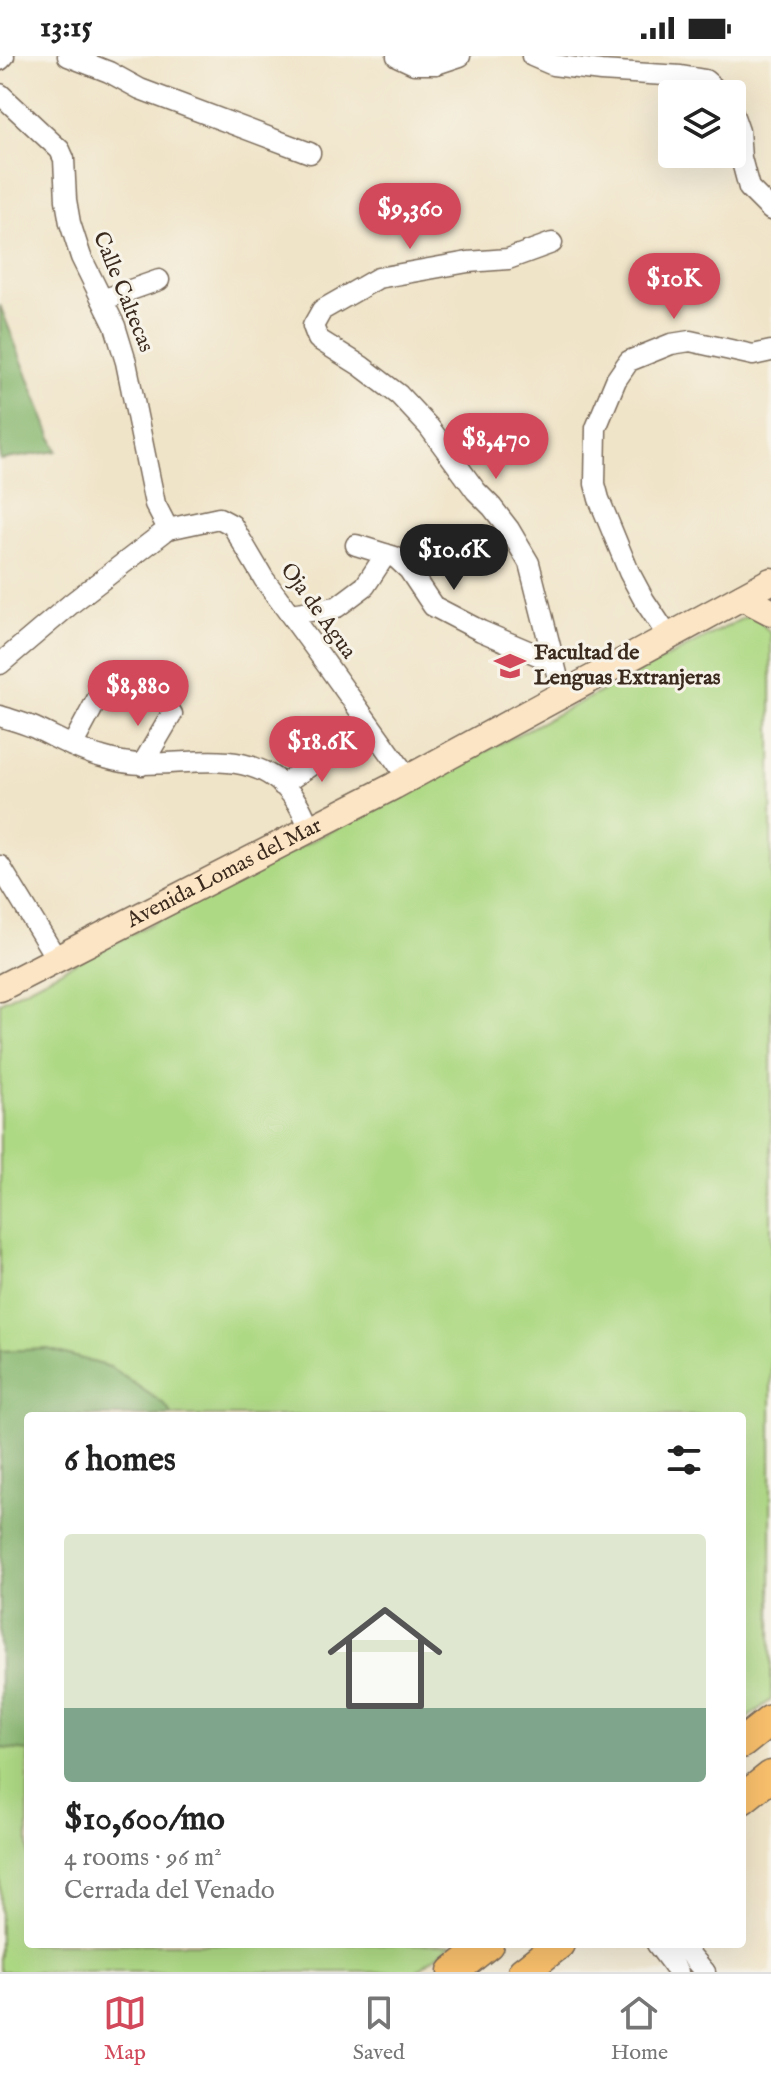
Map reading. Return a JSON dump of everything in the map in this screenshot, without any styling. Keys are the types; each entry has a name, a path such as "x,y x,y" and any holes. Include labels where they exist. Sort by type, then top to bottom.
{"main road":[{"name":"Avenida Lomas del Mar","path":"0,988 408,778 771,581"},
{"path":"742,597 771,612"},
{"path":"746,1740 771,1720"},
{"path":"746,1796 771,1776"},
{"path":"453,1972 483,1948"},
{"path":"523,1972 554,1948"}],"street":[{"path":"68,56 109,72 140,89 310,153"},
{"path":"397,56 414,64 436,64 456,57"},
{"path":"532,56 553,65 705,80"},
{"name":"Calle Caltecas","path":"0,94 60,150 64,159 70,223 81,257 115,326 126,362 155,504 168,529"},
{"path":"744,168 749,188 771,210"},
{"path":"552,243 508,259 468,262 378,278 322,310 313,326 318,339 399,395 429,427 476,491 509,529 529,563 562,694"},
{"path":"102,300 159,280"},
{"path":"668,636 629,572 599,499 595,484 596,428 616,380 629,361 671,344 690,341 753,355 771,351"},
{"name":"Oja de Agua","path":"168,529 219,518 232,525 264,579 408,778"},
{"path":"0,664 72,603 168,529"},
{"path":"356,545 395,557 409,570 433,606 481,631 554,662"},
{"path":"290,614 337,607 365,586 386,554"},
{"path":"72,746 108,679"},
{"path":"142,765 172,714"},
{"path":"0,716 103,757 142,765 217,761 263,770 296,801 310,828"},
{"path":"282,785 336,748"},
{"path":"0,866 56,958"},
{"path":"660,1948 678,1972"},
{"path":"684,1948 705,1972"}],"green space":[{"path":"0,305 57,451 0,460"},
{"path":"753,613 771,634 771,1700 746,1719 746,1412 24,1412 24,1948 447,1948 415,1972 0,1972 0,1002"},
{"path":"48,1349 110,1367 164,1404 170,1412 24,1412 24,1751 0,1748 0,1351"}],"place":[{"name":"Facultad de Lenguas Extranjeras","path":"510,666"}]}
